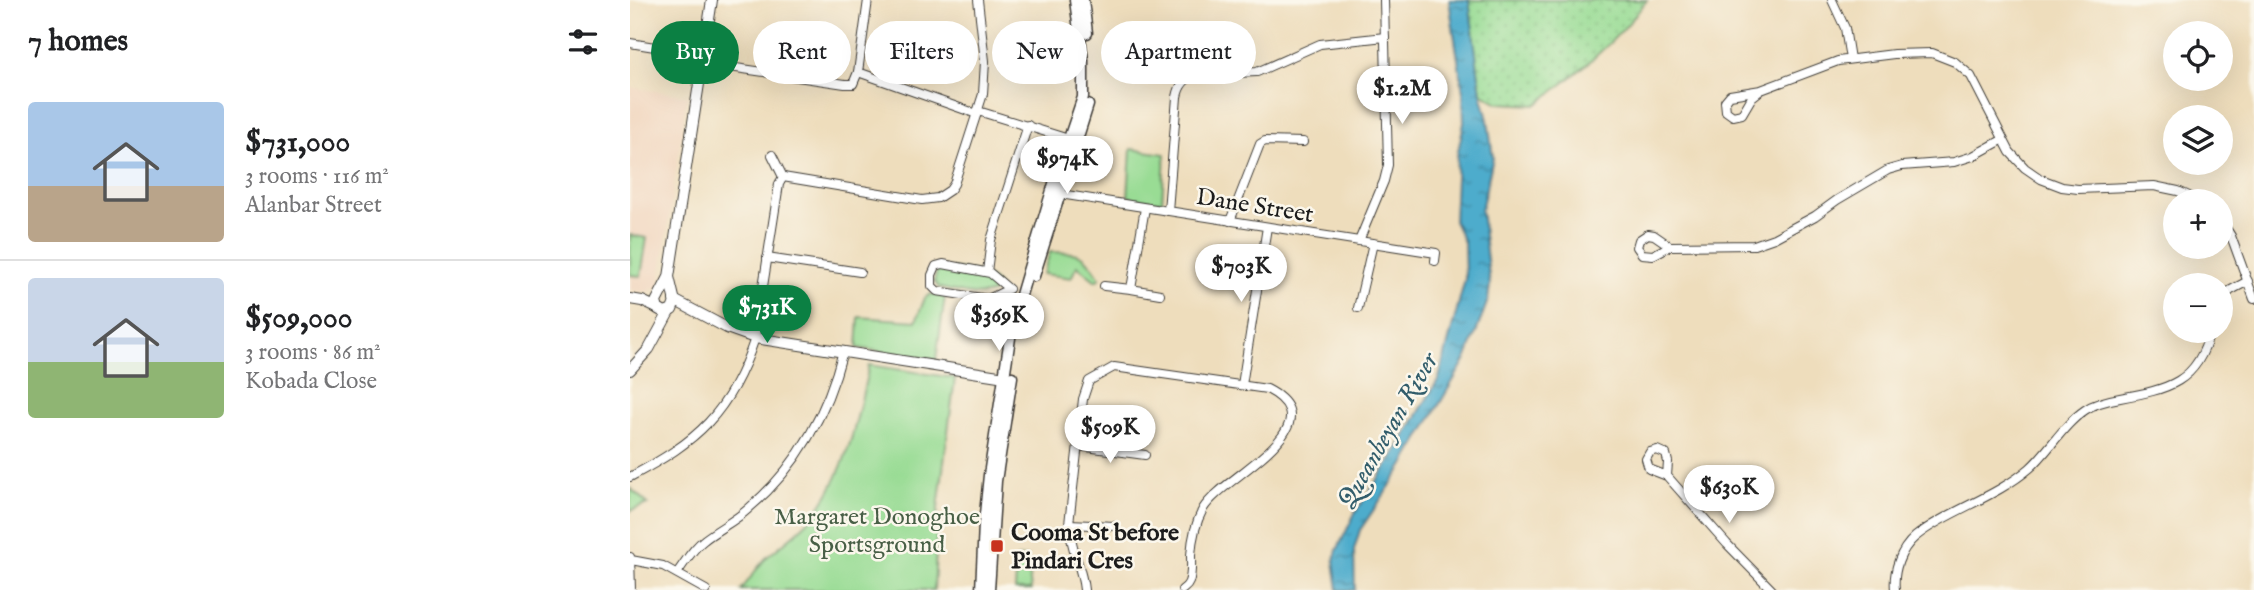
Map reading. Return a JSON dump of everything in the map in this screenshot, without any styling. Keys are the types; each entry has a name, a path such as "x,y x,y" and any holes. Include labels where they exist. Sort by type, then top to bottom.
{"main road":[{"path":"989,590 996,481 1012,325 1060,194 1084,90 1075,0"},
{"path":"1025,293 1041,225 1064,156 1090,96 1083,0"},
{"path":"1060,194 1064,156"},
{"path":"1041,225 1052,200 1060,194"},
{"path":"981,590 986,499 1008,377"}],"street":[{"path":"709,21 712,0"},
{"path":"739,66 845,85 855,82 868,0"},
{"path":"783,177 922,200 938,198 950,190 983,94 985,73 978,0"},
{"path":"1359,241 1388,165 1384,0"},
{"path":"1832,0 1845,27 1850,59"},
{"path":"1256,72 1320,44 1385,37"},
{"path":"630,43 651,48"},
{"path":"1761,90 1752,97 1747,108 1738,116 1726,111 1724,103 1727,97 1761,90 1826,65 1850,59 1919,52 1945,56 1971,76 2002,140 2025,168 2052,184 2078,189 2154,186 2168,189"},
{"path":"858,72 978,113 1028,125 1073,140"},
{"path":"630,370 649,349 660,328 699,84"},
{"path":"1168,212 1177,97 1182,84"},
{"path":"1739,93 1745,98 1747,108"},
{"path":"987,272 991,240 1028,125"},
{"path":"1670,246 1754,245 1774,238 1888,170 1902,166 1954,162 1973,156 2002,140"},
{"path":"1230,221 1260,144 1265,141 1303,142"},
{"path":"772,155 783,177"},
{"path":"630,477 682,447 715,416 733,391 755,338 779,184 783,177"},
{"name":"Dane Street","path":"1060,194 1436,253 1435,261"},
{"path":"1131,289 1145,208"},
{"path":"1242,385 1267,227"},
{"path":"2233,241 2254,299"},
{"path":"1358,308 1373,243"},
{"path":"767,258 860,272"},
{"path":"1009,289 984,299 937,291 931,283 934,269 940,265 987,272 996,276 1009,289 1025,293"},
{"path":"2233,289 2248,281"},
{"path":"1104,286 1160,293"},
{"path":"630,299 688,309 755,338 1008,377"},
{"path":"1895,590 1895,570 1899,559 1914,538 2013,481 2031,467 2084,410 2109,400 2154,391 2185,377 2202,358 2206,343"},
{"path":"677,573 704,540 746,512 787,471 822,413 843,351"},
{"path":"1084,590 1082,573 1071,545 1069,524 1085,388 1096,376 1114,367 1267,389 1280,396 1289,409 1291,421 1287,433 1203,508 1194,535 1189,583 1182,590"},
{"path":"1079,446 1145,455"},
{"path":"1667,476 1772,590"},
{"path":"1069,524 1115,526"},
{"path":"631,590 630,559 663,566 706,590"}],"shaded area":[{"path":"630,87 687,96 659,286 647,292 630,290"}],"green space":[{"path":"1469,0 1647,0 1609,43 1536,105 1499,103 1481,93"},
{"path":"1131,149 1165,154 1162,202 1128,197"},
{"path":"630,235 647,238 641,276 630,275"},
{"path":"1050,252 1081,255 1100,278 1096,281 1077,266 1071,278 1043,274"},
{"path":"946,268 983,275 1000,287 980,295 939,288 934,281 937,271"},
{"path":"931,294 945,297 936,360 857,348 859,317 916,321 925,298"},
{"name":"Margaret Donoghoe Sportsground","path":"869,365 955,378 938,508 934,590 741,590 768,556 808,521 829,492 851,439"},
{"path":"630,488 648,504 630,511"},
{"path":"1027,557 1031,590 1015,590 1017,558"}],"water":[{"name":"Queanbeyan River","path":"1449,0 1469,0 1481,93 1493,158 1481,210 1490,285 1488,300 1467,357 1402,468 1360,530 1354,550 1355,590 1338,590 1334,561 1337,550 1355,513 1394,455 1439,378 1465,279 1464,242 1454,221 1457,156 1464,123 1463,92"}],"place":[{"name":"Cooma St before Pindari Cres","path":"997,546"}]}
